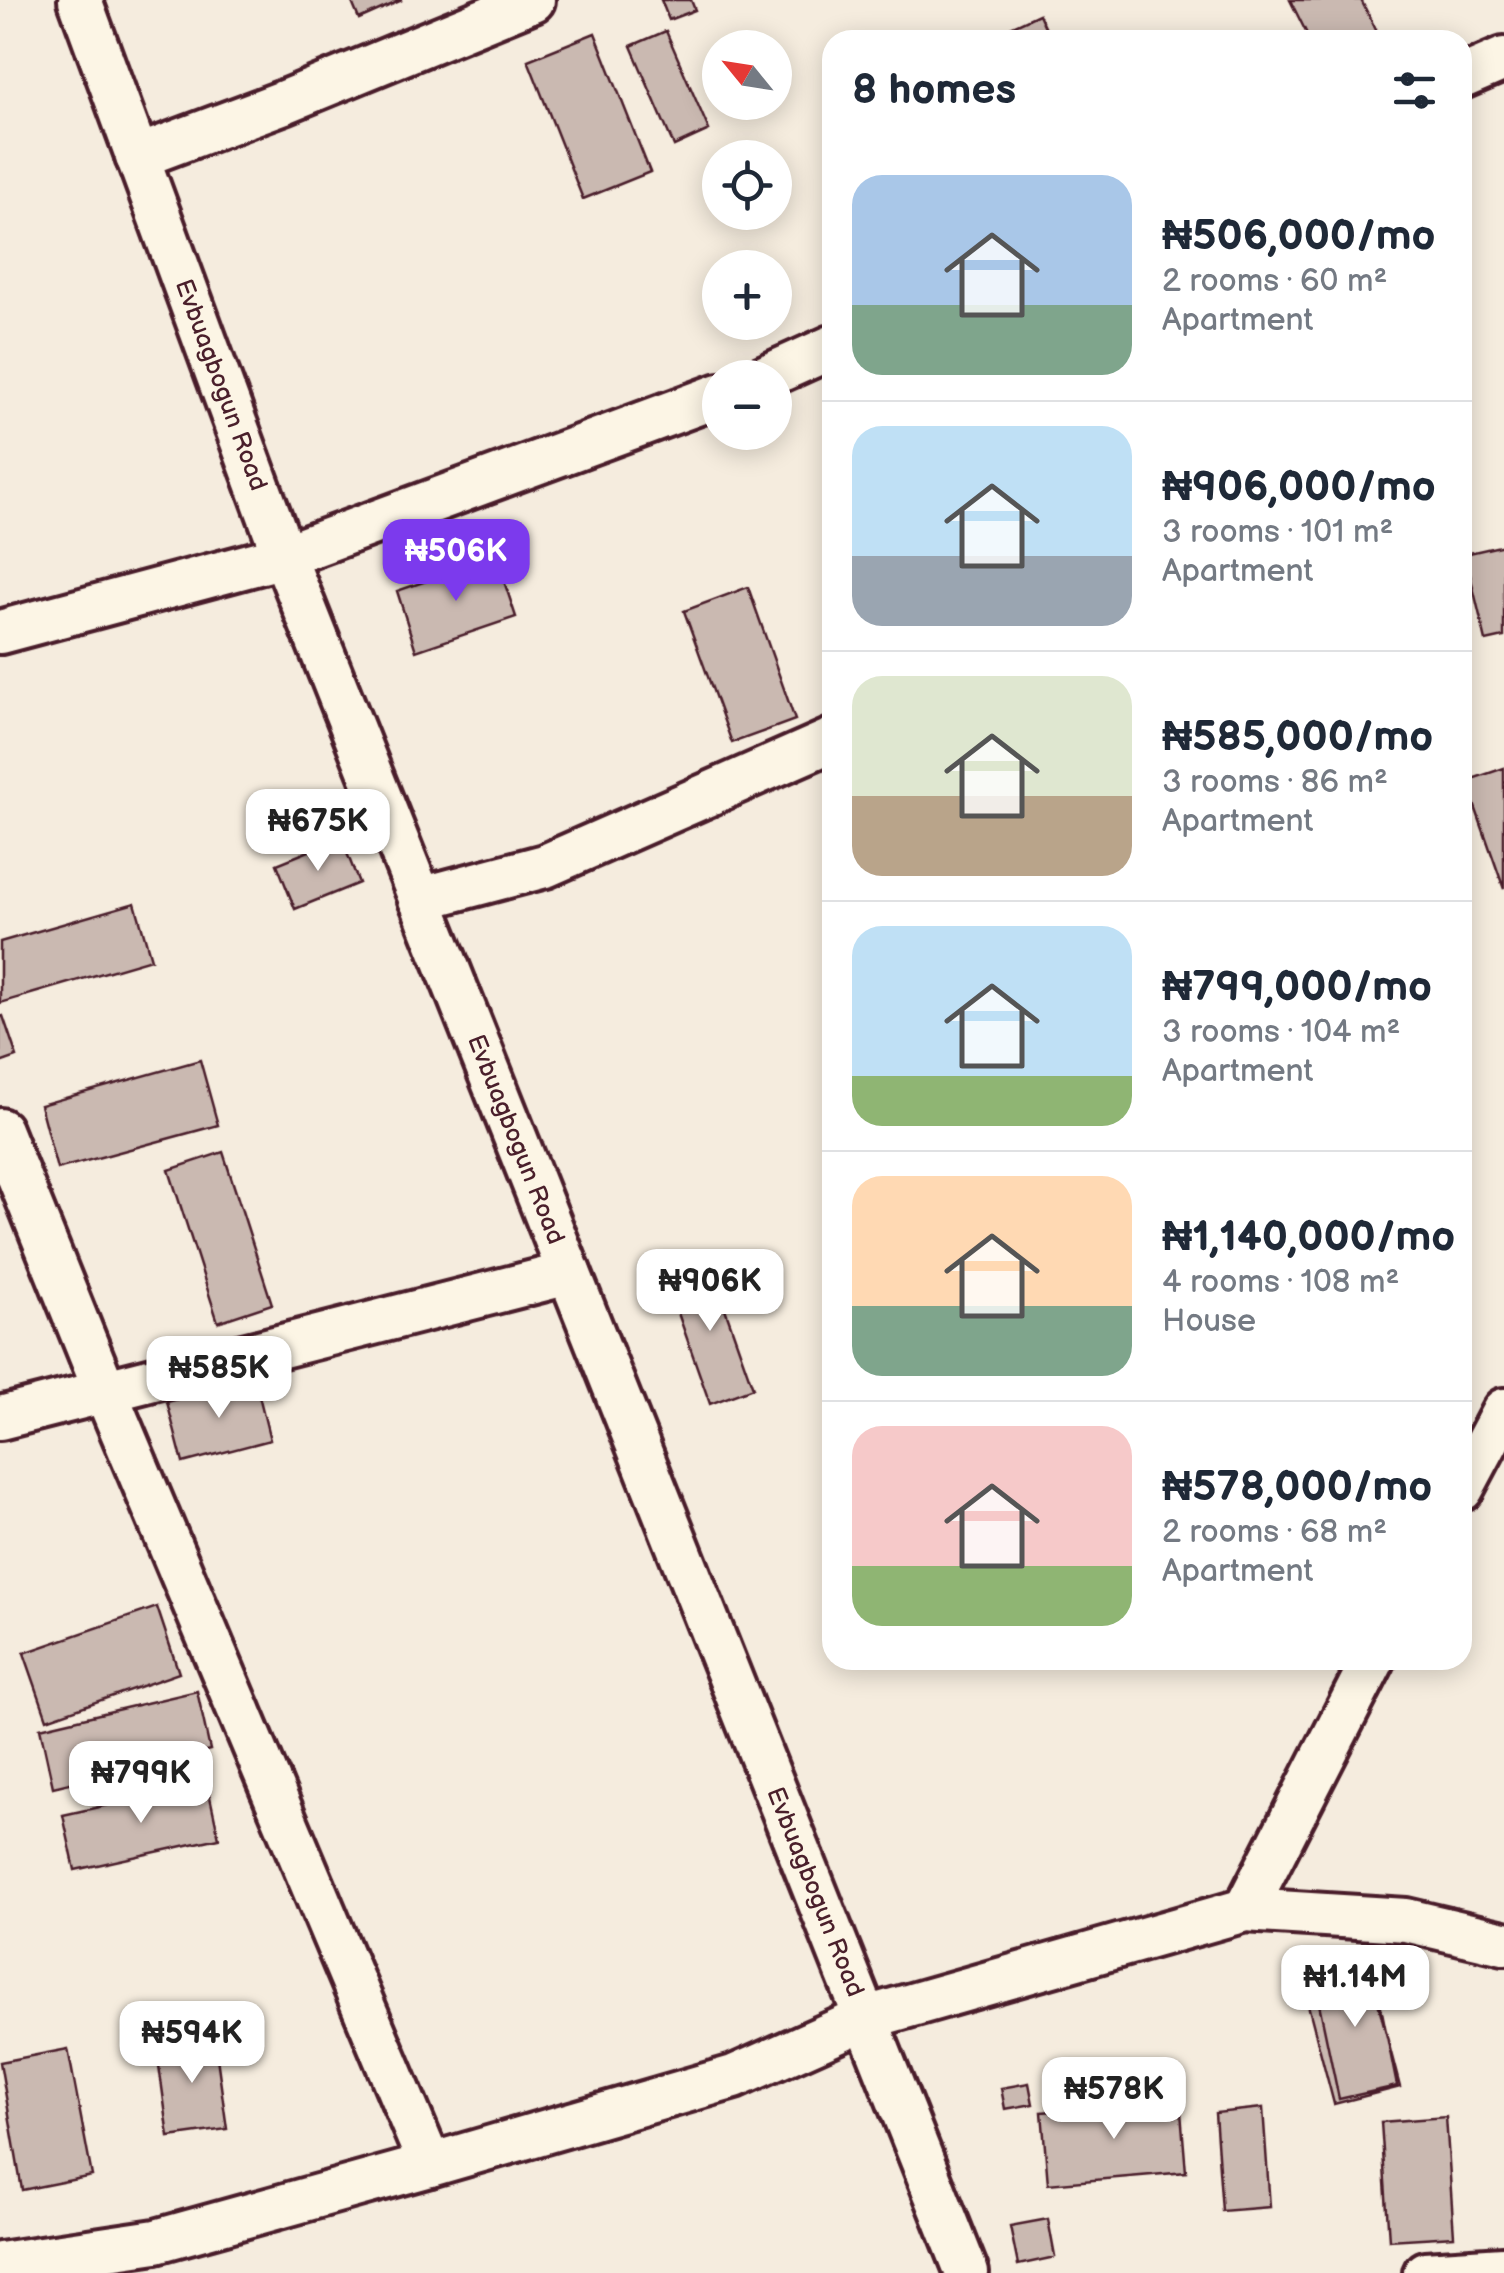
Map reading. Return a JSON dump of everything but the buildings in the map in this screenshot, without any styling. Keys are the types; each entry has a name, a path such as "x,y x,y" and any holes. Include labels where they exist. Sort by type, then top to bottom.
{"street":[{"name":"Evbuagbogun Road","path":"80,0 284,556 967,2273"},
{"path":"138,156 284,102 533,0"},
{"path":"1472,73 1504,59"},
{"path":"792,365 822,352"},
{"path":"0,632 284,556 702,402"},
{"path":"420,898 546,866 822,744"},
{"path":"0,1130 430,2165"},
{"path":"0,1418 570,1273"},
{"path":"1472,1470 1504,1410"},
{"path":"1244,1910 1368,1670"},
{"path":"0,2264 160,2257 430,2165 734,2077 866,2018 1244,1910 1406,1920 1504,1942"},
{"path":"1424,2273 1504,2268"}]}
